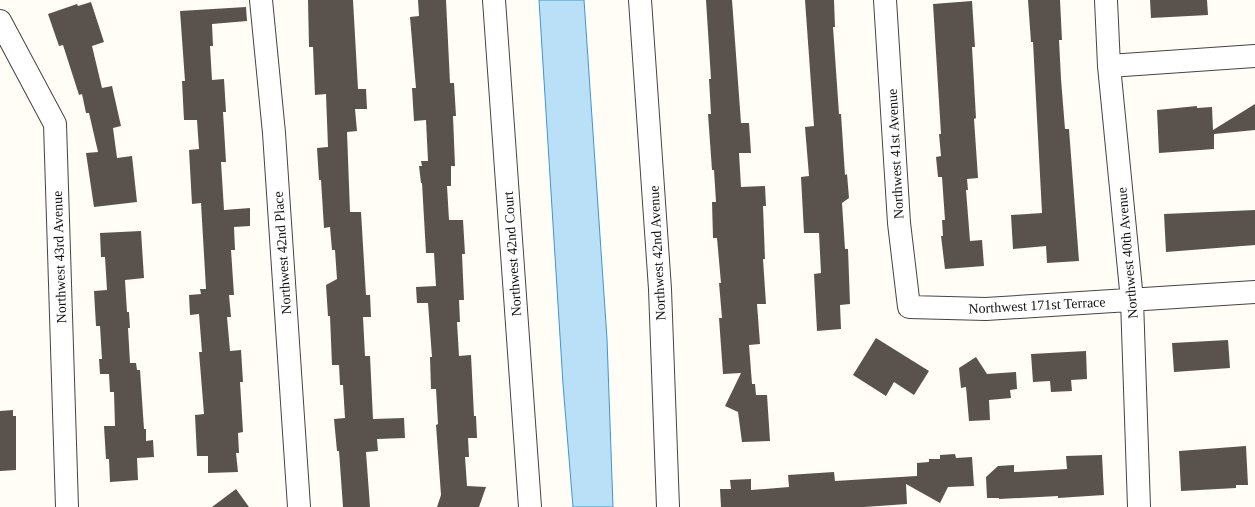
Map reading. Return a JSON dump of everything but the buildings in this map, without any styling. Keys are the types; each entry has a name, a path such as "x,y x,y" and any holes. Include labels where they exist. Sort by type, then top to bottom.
{"street":[{"name":"Northwest 42nd Place","path":"261,0 275,143 299,507"},
{"name":"Northwest 42nd Court","path":"494,0 530,507"},
{"name":"Northwest 42nd Avenue","path":"640,0 660,289 668,507"},
{"name":"Northwest 41st Avenue","path":"885,0 899,223 909,307"},
{"name":"Northwest 40th Avenue","path":"1106,0 1109,66 1132,300 1139,507"},
{"name":"Northwest 43rd Avenue","path":"0,21 55,124 67,507"},
{"path":"1109,66 1255,56"},
{"name":"Northwest 171st Terrace","path":"909,307 986,309 1255,292"}],"water":[{"path":"539,0 584,0 607,339 613,507 573,507 563,384"}]}
